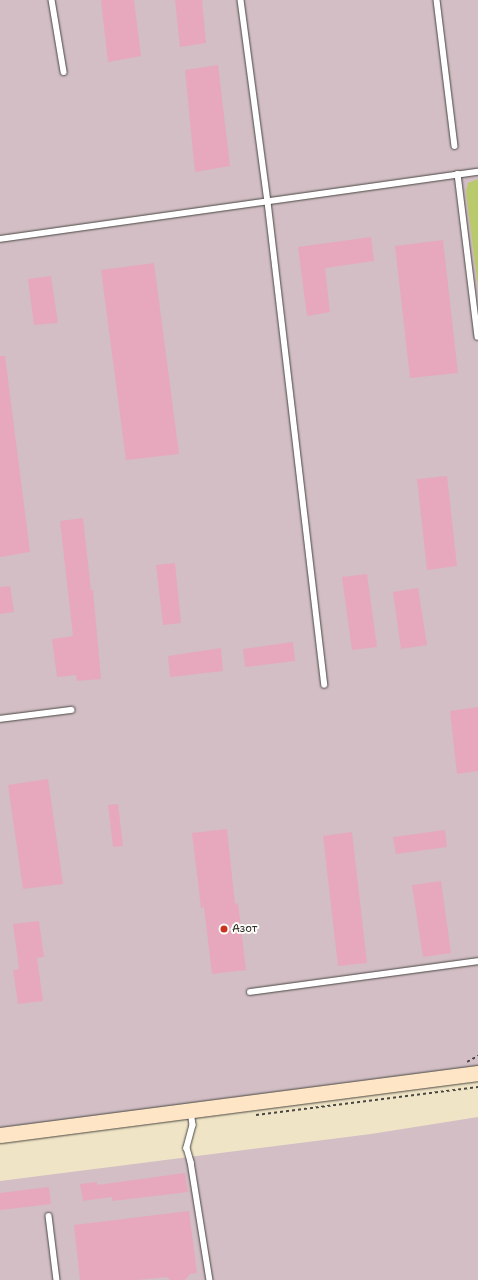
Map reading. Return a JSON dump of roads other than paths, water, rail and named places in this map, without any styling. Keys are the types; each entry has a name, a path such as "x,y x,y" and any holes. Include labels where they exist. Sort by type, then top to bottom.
{"main road":[{"path":"0,1135 478,1074"}],"lane":[{"path":"52,0 64,72"},
{"path":"241,0 268,202 325,685"},
{"path":"437,0 455,146"},
{"path":"0,239 478,172"},
{"path":"458,174 478,337"},
{"path":"0,719 71,710"},
{"path":"250,992 478,961"},
{"path":"191,1111 193,1125 187,1148 191,1162 210,1280"},
{"path":"49,1216 57,1280"}],"place":[{"name":"Азот","path":"224,929"}]}
